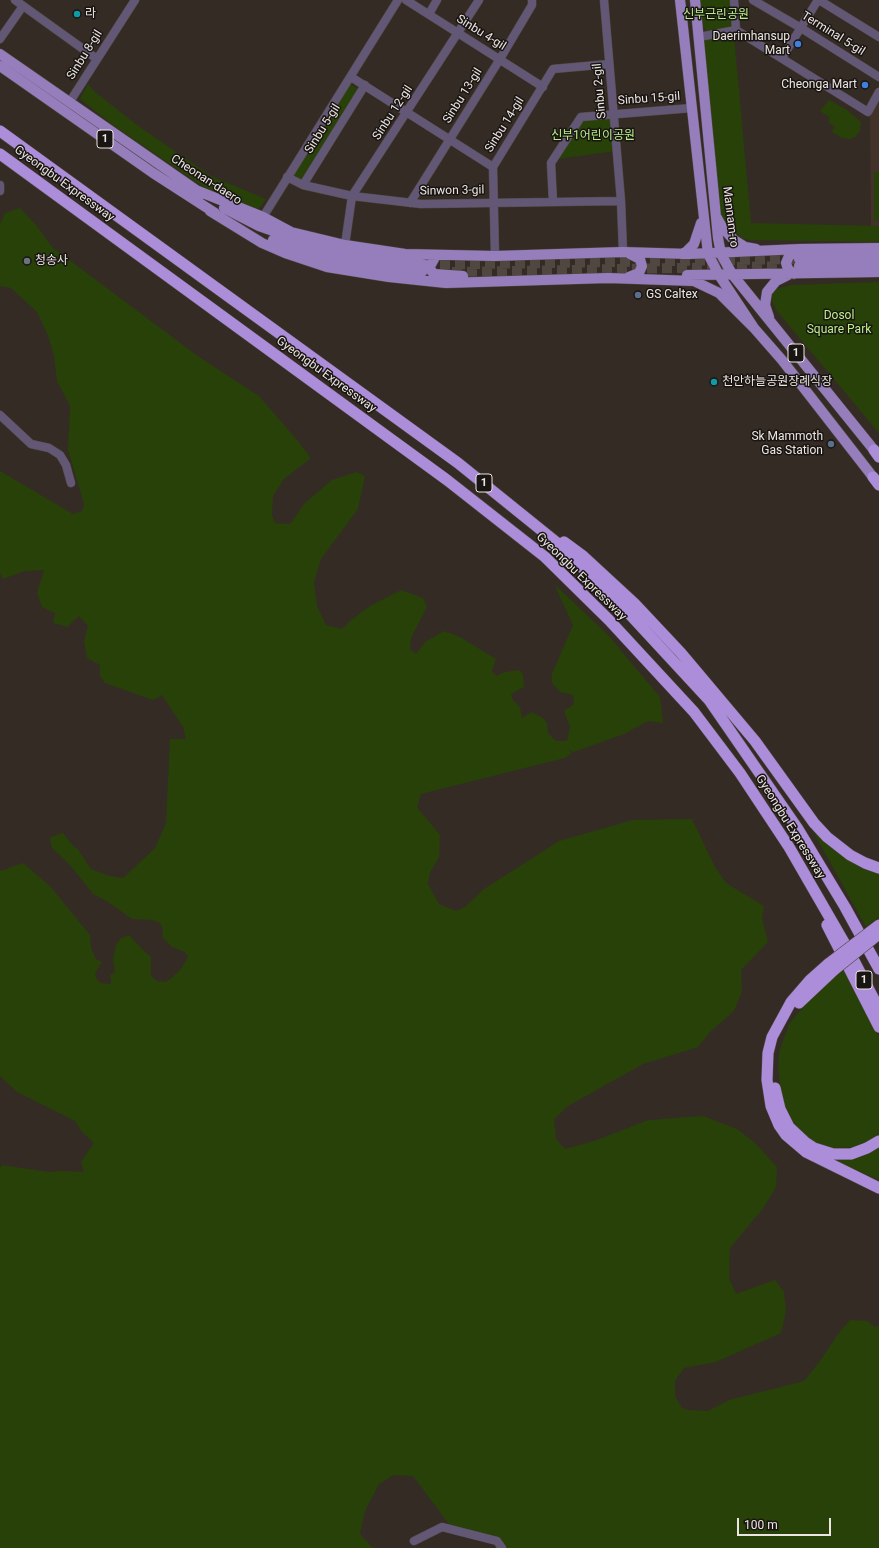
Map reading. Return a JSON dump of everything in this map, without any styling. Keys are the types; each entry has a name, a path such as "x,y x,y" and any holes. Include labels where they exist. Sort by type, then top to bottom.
{"highway":[{"name":"Gyeongbu Expressway","path":"0,131 458,463 556,542 623,608 709,700 798,829 845,907 879,969"},
{"name":"Gyeongbu Expressway","path":"0,154 447,480 545,556 609,620 694,712 740,773 789,847 849,951 879,1009"},
{"path":"458,463 583,556 636,604 682,653 722,701 769,760 814,823 827,837 850,855 879,868"},
{"path":"789,847 829,931 879,1027"},
{"path":"879,925 831,967 798,1004 779,1037 774,1071 777,1099 784,1118 796,1135 805,1142 824,1152 844,1155 867,1148 879,1141"},
{"path":"879,934 810,980 791,1002 772,1037 768,1052 767,1074 771,1106 786,1135 806,1152 879,1188"}],"main road":[{"path":"680,0 708,254 719,274 754,328"},
{"name":"Mannam-ro","path":"695,0 715,214 721,254 732,274 878,454"},
{"name":"Cheonan-daero","path":"0,54 198,192 236,216 296,240 354,256 424,268 361,266 283,245 248,230 210,211 0,66"},
{"name":"1","path":"198,192 263,217 291,232 382,252 441,256 624,252 721,254"},
{"name":"1","path":"210,211 262,243 296,257 327,266 389,277 446,282 641,278"},
{"path":"682,254 689,250 696,240 703,213"},
{"path":"715,214 726,233 740,244 750,248 770,251 798,262 879,272"},
{"path":"641,278 732,274 879,248"},
{"path":"721,254 770,251"},
{"path":"624,252 638,258 642,263 640,271 627,278"},
{"path":"441,256 433,259 430,266 430,271 434,274 528,281"},
{"path":"772,324 765,305 767,292 776,281 798,262 879,257"},
{"path":"798,262 879,265"},
{"path":"641,278 694,281 719,293 754,328 782,360 877,482"}],"street":[{"path":"15,0 97,58"},
{"name":"Sinbu 8-gil","path":"69,103 135,0"},
{"path":"263,217 398,0"},
{"name":"Sinbu 4-gil","path":"406,0 543,86"},
{"path":"429,14 437,0"},
{"name":"Sinbu 12-gil","path":"346,245 352,196 408,112 479,0"},
{"name":"Sinbu 13-gil","path":"410,203 500,59 532,5 532,0"},
{"name":"Sinbu 2-gil","path":"604,0 624,252"},
{"path":"734,0 736,30"},
{"name":"Terminal 5-gil","path":"753,0 801,28 879,78"},
{"path":"782,58 819,0 879,37"},
{"path":"0,39 23,6"},
{"path":"699,37 736,30 868,112 879,92"},
{"name":"Sinbu 14-gil","path":"495,256 493,167 553,69 609,64"},
{"path":"351,77 493,167"},
{"name":"Sinbu 5-gil","path":"303,185 365,85"},
{"name":"Sinbu 15-gil","path":"552,202 551,163 581,117 614,113 692,108"},
{"name":"Sinwon 3-gil","path":"287,177 303,185 352,196 410,203 621,201"},
{"path":"0,186 0,191"},
{"path":"0,415 31,444 48,448 60,455 66,465 71,483"},
{"path":"414,1541 442,1527 497,1542 502,1548"}],"shaded area":[{"path":"879,101 879,226 871,226 870,116"}],"green space":[{"name":"신부근린공원","path":"699,0 732,0 734,24 731,27 707,31 702,26"},
{"name":"신부근린공원","path":"731,33 734,35 751,223 879,226 879,242 749,240 742,238 720,218 703,43 707,38"},
{"path":"88,84 95,92 137,125 211,176 266,199 257,211 205,188 113,125 80,99"},
{"path":"350,84 358,89 303,180 300,181 291,176"},
{"path":"829,100 847,110 861,122 860,131 855,137 850,139 842,138 832,132 835,127 828,122 830,118 820,111"},
{"name":"신부1어린이공원","path":"610,116 616,151 557,159 583,120"},
{"path":"874,172 879,172 879,220 874,221"},
{"path":"20,208 36,225 52,247 199,357 259,396 297,440 311,458 284,479 273,496 272,515 275,523 290,524 305,503 332,480 357,472 365,476 358,509 321,559 314,582 317,606 326,625 342,629 370,606 401,590 423,598 427,607 411,638 410,649 416,654 425,642 444,631 460,637 496,659 492,671 496,676 505,672 519,670 523,674 524,687 511,694 513,700 520,707 522,718 532,712 543,718 547,723 548,733 556,741 567,741 570,727 564,711 574,704 573,695 560,692 552,683 552,674 573,625 554,584 608,635 660,697 663,723 648,721 624,734 574,752 568,749 572,753 565,758 421,794 417,807 440,835 439,857 430,873 428,884 439,904 456,911 465,907 484,889 559,841 633,820 692,819 715,867 726,883 764,906 762,918 768,942 741,970 742,992 734,1011 711,1031 698,1047 643,1064 568,1106 554,1119 556,1139 565,1149 597,1140 648,1120 703,1116 737,1129 754,1142 777,1167 776,1187 764,1207 730,1248 729,1278 736,1294 775,1280 784,1292 786,1311 781,1333 716,1362 684,1368 675,1381 675,1396 682,1408 688,1410 708,1411 729,1400 804,1381 850,1320 867,1321 875,1327 879,1326 879,1548 508,1548 494,1535 454,1531 413,1476 394,1475 379,1484 365,1511 360,1534 373,1548 0,1548 0,1168 2,1165 48,1172 84,1172 81,1162 94,1143 82,1132 75,1121 17,1092 0,1076 0,871 23,863 50,886 90,935 91,948 96,959 102,962 95,973 97,980 101,983 110,984 110,975 115,972 113,959 116,945 121,938 129,935 151,957 151,976 157,981 165,982 170,979 181,969 188,957 185,952 172,947 162,937 163,930 160,923 152,920 132,919 108,902 93,894 70,865 52,848 50,840 51,837 63,833 74,847 77,848 91,869 110,876 123,878 155,848 166,823 170,739 186,739 183,727 162,695 153,700 105,683 100,676 100,665 87,658 84,641 88,626 79,616 67,627 53,623 55,613 42,607 37,593 44,570 25,571 3,579 0,573 0,471 73,514 82,511 84,504 68,450 70,406 57,381 54,357 49,338 37,312 11,288 0,286 0,224 5,213"},
{"name":"Dosol Square Park","path":"879,282 879,433 776,310 772,300 772,293 776,289 791,285"},
{"path":"805,817 854,862 879,874 879,917 866,927"},
{"path":"844,968 879,1037 879,1133 874,1138 855,1147 828,1148 811,1140 798,1129 790,1118 781,1095 778,1065 779,1052 789,1024 809,1000"},
{"path":"879,1146 879,1180 831,1159 861,1157"}],"tunnel":[{"path":"425,265 795,259"},
{"path":"452,272 794,266"}],"place":[{"name":"라","path":"77,14"},
{"name":"Daerimhansup Mart","path":"798,44"},
{"name":"Cheonga Mart","path":"865,85"},
{"name":"청송사","path":"27,261"},
{"name":"GS Caltex","path":"638,295"},
{"name":"천안하늘공원장례식장","path":"714,382"},
{"name":"Sk Mammoth Gas Station","path":"831,444"}]}
